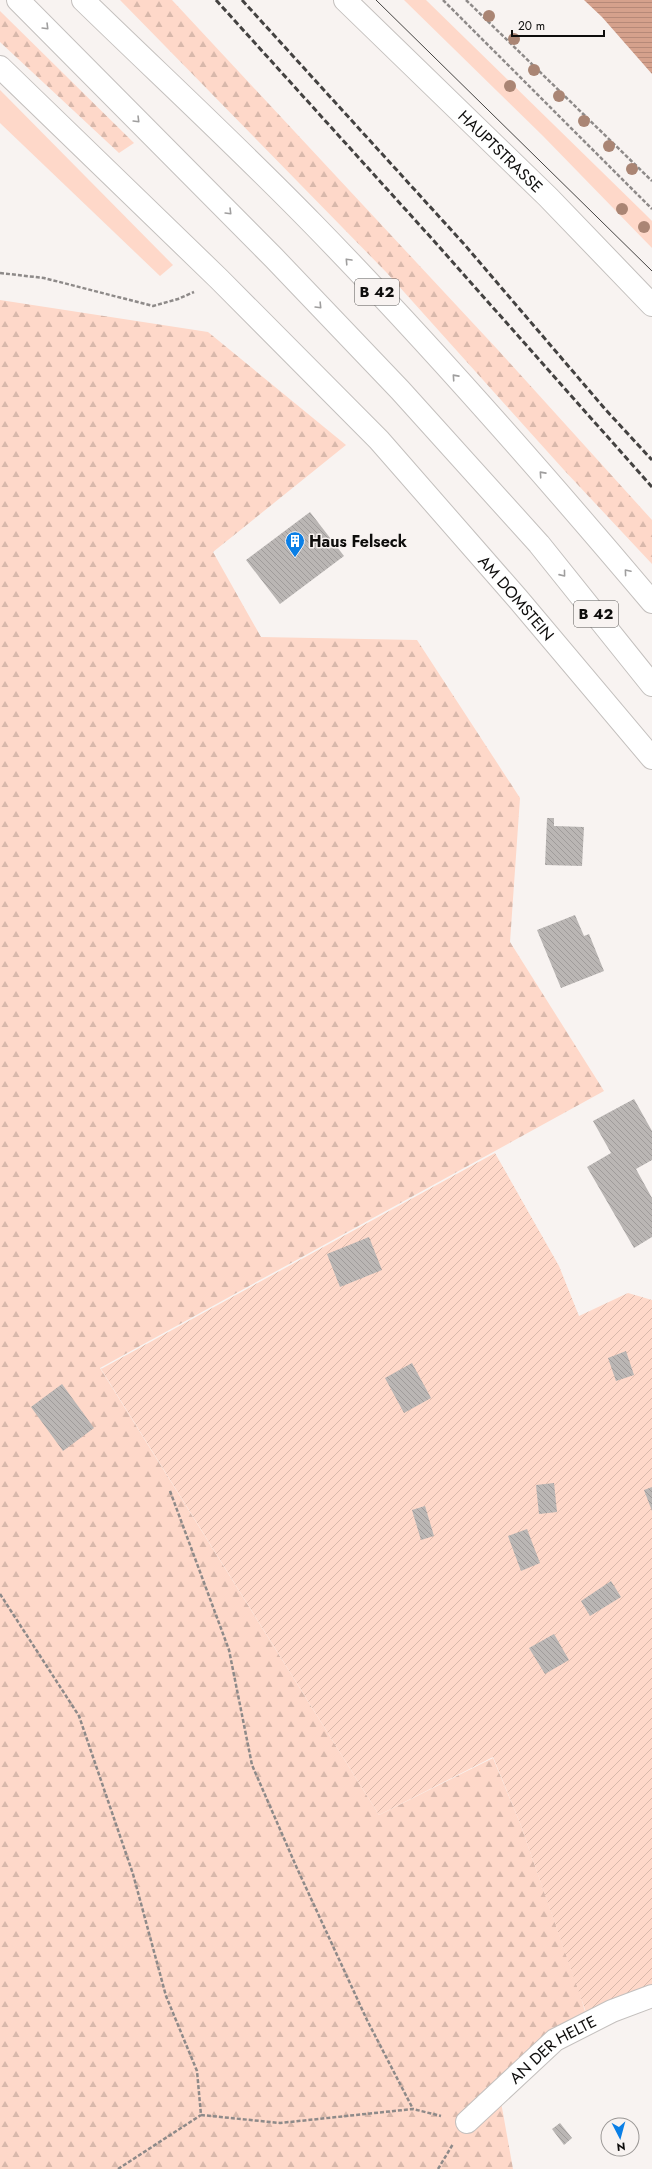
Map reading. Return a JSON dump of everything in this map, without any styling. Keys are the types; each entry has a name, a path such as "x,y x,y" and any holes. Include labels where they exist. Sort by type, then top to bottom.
{"main road":[{"name":"B 42","path":"18,0 274,258 400,390 539,544 652,685"},
{"name":"B 42","path":"83,0 313,224 456,378 578,515 652,602"},
{"name":"HAUPTSTRASSE","path":"346,0 548,197 652,305"},
{"name":"AM DOMSTEIN","path":"0,67 219,279 379,440 518,599 652,758"},
{"name":"AN DER HELTE","path":"467,2122 555,2040 612,2012 652,1996"}],"path":[{"path":"443,0 652,209"},
{"path":"466,0 652,181"},
{"path":"0,272 44,278 153,306 178,299 219,279"},
{"path":"118,2169 201,2115 280,2123 413,2109 367,2020 296,1866 252,1765 229,1650 170,1491"},
{"path":"0,1594 79,1716 133,1874 166,1996 196,2071 201,2115"}],"green space":[{"path":"120,0 172,0 498,350 652,520 652,564 564,470 387,273"},
{"path":"404,0 426,0 652,221 652,248 543,136"},
{"path":"0,11 134,143 119,153 0,42"},
{"path":"0,90 173,265 160,276 0,123"},
{"path":"0,300 208,332 346,445 213,552 261,637 417,640 520,798 510,942 604,1091 100,1368 379,1815 493,1758 520,1823 580,1994 588,2022 499,2091 513,2169 0,2169"},
{"path":"495,1153 559,1266 579,1316 628,1293 652,1300 652,1995 589,2021 520,1823 493,1757 379,1815 101,1369"}],"shaded area":[{"path":"584,0 652,0 652,74 602,17"}],"building":[{"name":"Haus Felseck","path":"310,512 344,556 280,604 246,560"},
{"path":"547,818 554,818 554,826 584,827 582,866 545,865"},
{"path":"575,915 584,936 589,934 604,971 561,988 537,930"},
{"path":"634,1099 652,1131 652,1160 636,1169 652,1198 652,1237 634,1248 587,1167 611,1153 593,1121"},
{"path":"369,1237 382,1270 340,1287 327,1254"},
{"path":"626,1351 634,1375 616,1381 608,1358"},
{"path":"412,1363 431,1398 404,1413 385,1378"},
{"path":"62,1384 94,1428 63,1451 31,1407"},
{"path":"554,1483 557,1512 539,1514 536,1485"},
{"path":"652,1487 652,1511 644,1490"},
{"path":"425,1506 434,1536 421,1540 412,1510"},
{"path":"527,1529 540,1563 521,1571 508,1536"},
{"path":"611,1581 621,1597 590,1616 581,1601"},
{"path":"554,1634 569,1660 545,1674 529,1648"},
{"path":"560,2123 572,2138 564,2145 552,2129"}],"tram line":[{"path":"376,0 652,271"}],"railway":[{"path":"216,0 434,241 652,487"},
{"path":"242,0 464,244 605,409 652,460"}],"place":[{"name":"Haus Felseck","path":"295,558"}]}
